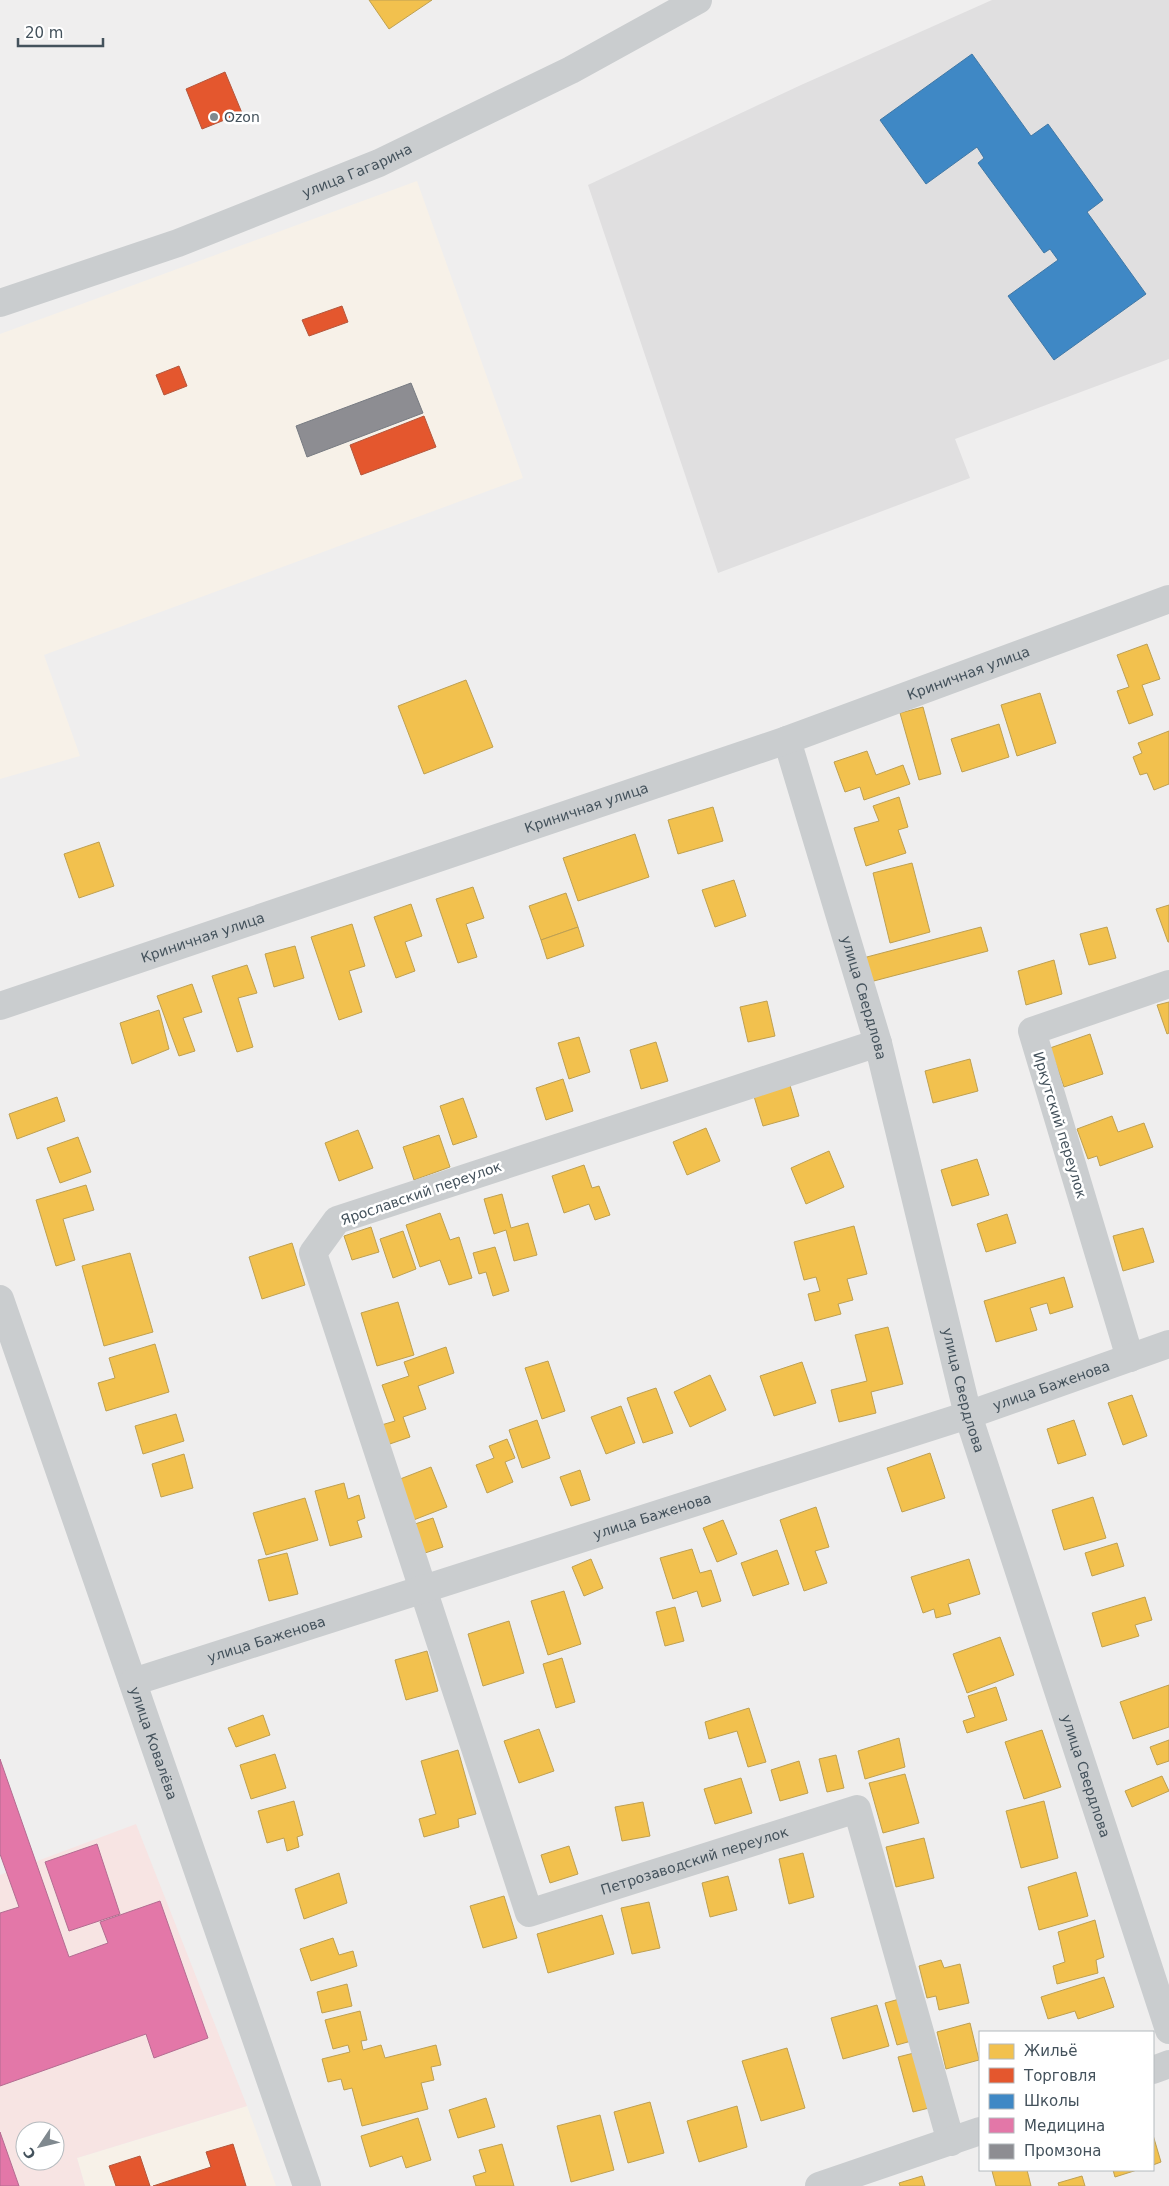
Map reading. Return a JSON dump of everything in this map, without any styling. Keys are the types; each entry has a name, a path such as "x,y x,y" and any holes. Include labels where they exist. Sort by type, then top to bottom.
{"street":[{"name":"улица Гагарина","path":"0,302 178,243 379,163 571,70 698,0"},
{"name":"Криничная улица","path":"0,1006 787,740 1169,599"},
{"name":"улица Свердлова","path":"787,740 878,1043 968,1415 1169,2030"},
{"name":"Иркутский переулок","path":"1130,1358 1032,1031 1169,984"},
{"name":"Ярославский переулок","path":"422,1588 314,1253 337,1220 878,1043"},
{"name":"улица Ковалёва","path":"0,1299 308,2186"},
{"name":"улица Баженова","path":"133,1682 422,1588 968,1415 1169,1344"},
{"name":"Петрозаводский переулок","path":"422,1588 529,1913 857,1809 951,2142"},
{"path":"1154,2070 1169,2064"},
{"path":"819,2186 979,2131"}],"shaded area":[{"path":"992,0 1169,0 1169,359 955,439 970,478 718,573 588,185 801,85"},
{"path":"417,181 523,478 44,655 80,756 0,779 0,334"},
{"path":"136,1824 247,2106 77,2158 85,2186 0,2186 0,1875"},
{"path":"247,2106 276,2186 85,2186 77,2158"}],"building: Жильё":[{"path":"369,0 432,0 389,29"},
{"path":"1147,644 1160,679 1142,685 1153,715 1129,724 1117,691 1129,687 1117,655"},
{"path":"466,680 493,747 424,774 398,706"},
{"path":"1040,693 1056,743 1017,756 1001,705"},
{"path":"923,707 941,774 919,780 900,713"},
{"path":"999,724 1009,757 962,772 951,739"},
{"path":"1169,731 1169,784 1154,790 1147,773 1140,775 1133,757 1142,753 1138,743"},
{"path":"867,751 876,775 903,765 910,784 864,800 860,787 845,792 834,762"},
{"path":"899,797 908,827 898,830 906,853 866,866 854,828 879,821 873,806"},
{"path":"713,807 723,841 678,854 668,820"},
{"path":"635,834 649,877 578,901 563,858"},
{"path":"99,842 114,886 79,898 64,854"},
{"path":"912,863 930,932 890,943 873,873"},
{"path":"734,880 746,916 715,927 702,890"},
{"path":"473,887 484,918 466,924 477,957 458,963 436,899"},
{"path":"566,893 578,927 541,940 529,906"},
{"path":"411,904 422,936 405,942 415,971 396,978 374,917"},
{"path":"1169,905 1169,942 1168,942 1156,909"},
{"path":"352,924 365,966 349,971 362,1012 339,1020 311,937"},
{"path":"578,927 584,946 547,959 541,940"},
{"path":"981,927 988,951 870,982 863,958"},
{"path":"1107,927 1116,958 1089,965 1080,934"},
{"path":"295,946 304,978 274,987 265,954"},
{"path":"1054,960 1062,994 1026,1005 1018,971"},
{"path":"247,965 257,993 238,998 253,1047 237,1052 212,976"},
{"path":"192,984 202,1012 183,1018 195,1051 179,1056 157,996"},
{"path":"767,1001 775,1036 748,1042 740,1007"},
{"path":"1169,1002 1169,1033 1167,1034 1157,1005"},
{"path":"159,1010 169,1049 132,1064 120,1023"},
{"path":"1090,1034 1103,1074 1064,1087 1050,1048"},
{"path":"579,1037 590,1072 569,1079 558,1043"},
{"path":"656,1042 668,1081 641,1089 630,1050"},
{"path":"970,1059 978,1091 933,1103 925,1071"},
{"path":"563,1079 573,1111 546,1120 536,1088"},
{"path":"789,1082 799,1116 763,1126 753,1093"},
{"path":"57,1097 65,1121 17,1139 9,1114"},
{"path":"463,1098 477,1137 453,1145 440,1106"},
{"path":"1112,1116 1118,1132 1144,1123 1153,1147 1100,1166 1097,1156 1088,1159 1077,1129"},
{"path":"706,1128 720,1161 687,1175 673,1142"},
{"path":"358,1130 373,1168 339,1181 325,1143"},
{"path":"439,1135 450,1167 414,1180 403,1147"},
{"path":"78,1137 91,1172 60,1183 47,1148"},
{"path":"829,1151 844,1187 806,1204 791,1168"},
{"path":"977,1159 989,1195 952,1206 941,1170"},
{"path":"584,1165 592,1188 599,1186 610,1215 595,1220 589,1204 564,1213 552,1176"},
{"path":"86,1185 94,1210 63,1219 75,1260 56,1266 36,1200"},
{"path":"502,1194 511,1228 528,1223 537,1255 514,1261 506,1230 494,1234 484,1199"},
{"path":"440,1213 450,1240 459,1237 472,1278 449,1285 440,1260 420,1267 406,1225"},
{"path":"1007,1214 1016,1243 986,1252 977,1224"},
{"path":"854,1226 867,1274 847,1279 853,1300 838,1304 841,1314 815,1321 808,1294 820,1291 816,1277 804,1280 794,1242"},
{"path":"371,1227 379,1252 352,1260 344,1236"},
{"path":"1143,1228 1154,1262 1123,1271 1113,1236"},
{"path":"403,1231 416,1269 393,1278 380,1239"},
{"path":"292,1243 305,1285 262,1299 249,1257"},
{"path":"495,1247 509,1291 493,1296 486,1272 479,1274 473,1253"},
{"path":"130,1253 153,1332 104,1346 82,1266"},
{"path":"1064,1277 1073,1307 1050,1314 1047,1303 1030,1308 1037,1330 996,1342 984,1301"},
{"path":"398,1302 414,1355 377,1366 361,1313"},
{"path":"888,1327 903,1384 871,1392 876,1413 839,1422 831,1390 867,1381 855,1335"},
{"path":"155,1344 169,1392 106,1411 98,1383 115,1378 109,1358"},
{"path":"446,1347 454,1373 418,1386 426,1409 403,1417 410,1437 384,1446 378,1426 395,1421 382,1385 409,1376 404,1362"},
{"path":"548,1361 565,1411 542,1419 525,1368"},
{"path":"802,1362 816,1403 774,1416 760,1376"},
{"path":"710,1375 726,1410 690,1427 674,1392"},
{"path":"656,1388 673,1433 643,1443 627,1398"},
{"path":"1132,1395 1147,1436 1123,1445 1108,1403"},
{"path":"621,1406 635,1443 606,1454 591,1417"},
{"path":"176,1414 184,1441 143,1454 135,1426"},
{"path":"537,1420 550,1458 522,1468 509,1430"},
{"path":"1074,1420 1086,1455 1058,1464 1047,1429"},
{"path":"507,1439 515,1458 505,1462 513,1482 487,1493 476,1465 494,1458 489,1446"},
{"path":"930,1453 945,1498 902,1512 887,1468"},
{"path":"184,1454 193,1488 161,1497 152,1464"},
{"path":"431,1467 447,1507 411,1521 395,1481"},
{"path":"580,1470 590,1500 571,1506 560,1477"},
{"path":"344,1483 348,1499 359,1495 365,1518 357,1521 362,1537 330,1546 315,1491"},
{"path":"1093,1497 1106,1538 1064,1550 1052,1510"},
{"path":"305,1498 318,1540 266,1555 253,1513"},
{"path":"816,1507 829,1547 815,1551 827,1583 804,1591 780,1520"},
{"path":"433,1518 443,1547 419,1555 409,1526"},
{"path":"723,1520 737,1554 717,1562 703,1528"},
{"path":"1117,1543 1124,1566 1092,1576 1085,1553"},
{"path":"692,1549 700,1573 711,1570 721,1601 702,1607 697,1591 673,1599 660,1558"},
{"path":"777,1550 789,1584 753,1596 741,1563"},
{"path":"287,1553 298,1594 269,1601 258,1560"},
{"path":"591,1559 603,1588 584,1596 572,1567"},
{"path":"969,1559 980,1594 948,1604 951,1614 936,1618 934,1609 923,1613 911,1577"},
{"path":"564,1591 581,1644 548,1655 531,1601"},
{"path":"1145,1597 1152,1620 1135,1625 1139,1636 1102,1647 1092,1613"},
{"path":"675,1607 684,1641 665,1646 656,1612"},
{"path":"509,1621 524,1673 483,1686 468,1634"},
{"path":"1000,1637 1014,1675 967,1693 953,1654"},
{"path":"427,1651 438,1691 406,1700 395,1660"},
{"path":"562,1658 575,1702 556,1708 543,1664"},
{"path":"1169,1685 1169,1727 1133,1739 1120,1702"},
{"path":"996,1687 1007,1720 967,1733 963,1721 975,1717 968,1696"},
{"path":"749,1708 766,1762 748,1767 737,1731 709,1739 705,1722"},
{"path":"263,1715 270,1735 236,1747 228,1728"},
{"path":"539,1729 554,1771 519,1783 504,1741"},
{"path":"1042,1730 1061,1787 1024,1799 1005,1742"},
{"path":"899,1738 905,1767 865,1779 858,1751"},
{"path":"1169,1740 1169,1761 1157,1765 1150,1747"},
{"path":"458,1750 476,1814 458,1819 459,1827 424,1837 419,1819 436,1814 421,1761"},
{"path":"275,1754 286,1788 251,1799 240,1765"},
{"path":"836,1755 844,1788 827,1792 819,1759"},
{"path":"799,1761 808,1793 780,1801 771,1770"},
{"path":"905,1774 919,1823 883,1833 869,1783"},
{"path":"1162,1776 1169,1791 1132,1807 1125,1791"},
{"path":"741,1778 752,1813 715,1824 704,1789"},
{"path":"294,1801 303,1835 297,1837 299,1847 287,1851 284,1838 267,1843 258,1811"},
{"path":"1044,1801 1058,1858 1021,1868 1006,1811"},
{"path":"643,1802 650,1836 622,1841 615,1807"},
{"path":"924,1838 934,1878 896,1887 886,1847"},
{"path":"569,1846 578,1874 550,1883 541,1855"},
{"path":"803,1853 814,1897 789,1904 779,1859"},
{"path":"1076,1872 1088,1916 1039,1930 1028,1887"},
{"path":"339,1873 347,1903 304,1919 295,1889"},
{"path":"728,1876 737,1910 710,1917 702,1883"},
{"path":"504,1896 517,1938 483,1948 470,1906"},
{"path":"649,1902 660,1948 632,1954 621,1908"},
{"path":"602,1915 614,1954 548,1973 537,1934"},
{"path":"1095,1920 1104,1957 1096,1960 1098,1973 1057,1984 1053,1966 1065,1962 1058,1932"},
{"path":"333,1938 339,1955 353,1951 357,1966 311,1981 300,1949"},
{"path":"941,1960 944,1968 960,1964 969,2003 939,2010 936,1996 927,1998 919,1966"},
{"path":"1104,1977 1114,2007 1078,2019 1075,2011 1048,2019 1041,1997"},
{"path":"347,1984 352,2006 322,2013 317,1992"},
{"path":"903,1998 915,2040 897,2045 885,2003"},
{"path":"877,2005 889,2046 843,2059 831,2018"},
{"path":"360,2011 367,2040 361,2041 363,2050 381,2045 385,2058 436,2045 441,2065 431,2067 434,2080 421,2083 428,2109 362,2126 352,2088 344,2090 341,2079 328,2082 322,2059 350,2052 348,2045 333,2049 325,2020"},
{"path":"970,2023 979,2060 946,2069 937,2032"},
{"path":"787,2048 805,2108 761,2121 742,2061"},
{"path":"922,2051 937,2106 913,2112 898,2057"},
{"path":"486,2098 495,2127 458,2138 449,2110"},
{"path":"650,2102 664,2153 628,2163 614,2112"},
{"path":"737,2106 747,2147 699,2162 687,2121"},
{"path":"600,2115 614,2170 571,2182 557,2126"},
{"path":"418,2118 431,2160 406,2168 402,2156 370,2167 361,2136"},
{"path":"1154,2138 1161,2162 1154,2165"},
{"path":"502,2144 514,2186 476,2186 473,2176 486,2172 479,2150"},
{"path":"992,2171 1027,2171 1031,2186 996,2186"},
{"path":"1113,2171 1134,2171 1115,2177"},
{"path":"922,2176 925,2186 900,2186 899,2183"},
{"path":"1082,2176 1085,2186 1059,2186 1058,2183"}],"building: Торговля":[{"path":"225,72 242,113 202,129 186,89"},
{"path":"342,306 348,322 309,336 302,320"},
{"path":"179,366 187,386 164,395 156,375"},
{"path":"424,416 436,447 361,475 350,445"},
{"path":"233,2144 246,2186 153,2186 211,2167 206,2152"},
{"path":"140,2156 150,2186 116,2186 109,2166"}],"building: Школы":[{"path":"972,54 1031,136 1048,124 1103,200 1087,212 1146,294 1054,360 1008,296 1058,260 1050,249 1044,253 978,163 984,158 977,147 926,184 880,120"}],"building: Медицина":[{"path":"0,1759 69,1957 108,1943 100,1922 160,1901 208,2038 154,2058 146,2034 0,2086 0,1913 19,1907 0,1854"},
{"path":"97,1844 120,1914 69,1931 45,1862"},
{"path":"0,2132 19,2186 0,2186"}],"building: Промзона":[{"path":"411,383 423,413 307,457 296,426"}],"place":[{"name":"Ozon","path":"214,117"}]}
